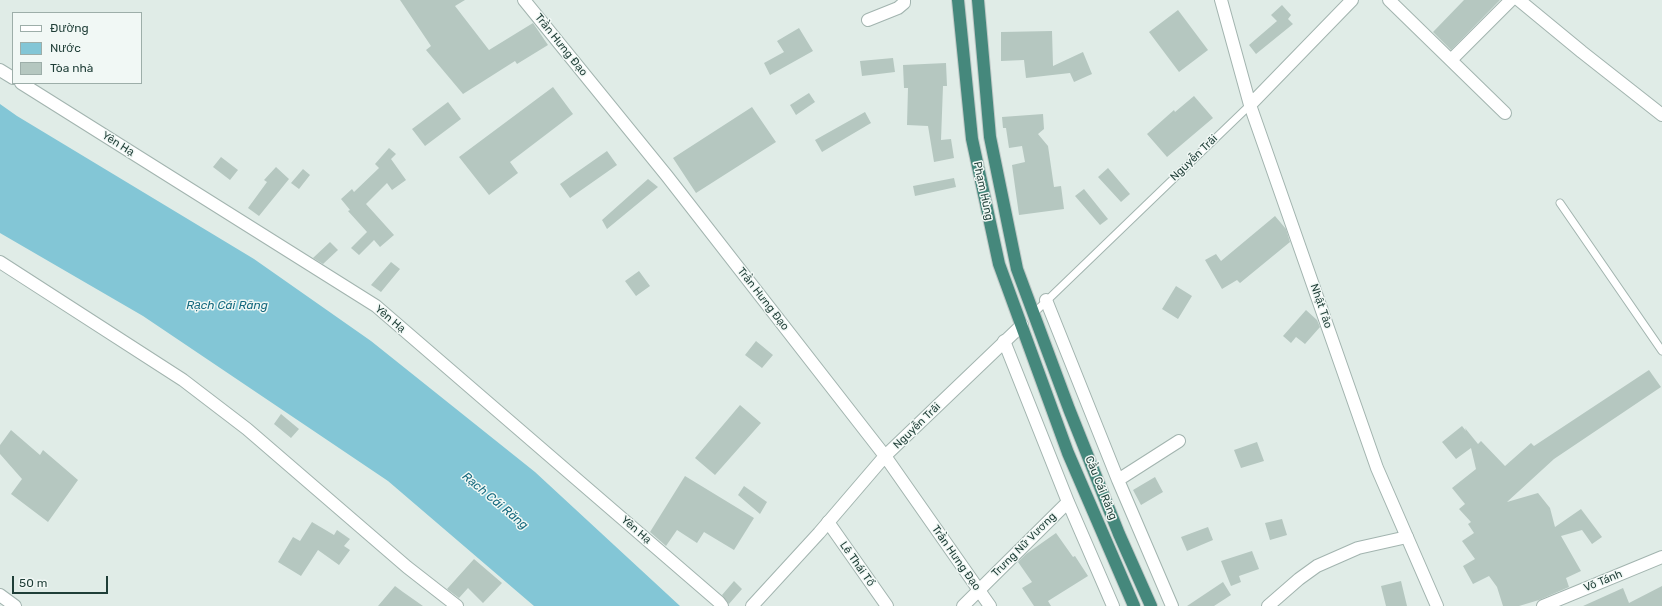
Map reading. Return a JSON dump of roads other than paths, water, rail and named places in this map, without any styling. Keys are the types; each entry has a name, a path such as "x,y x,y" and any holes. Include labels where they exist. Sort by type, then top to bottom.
{"highway":[{"name":"Phạm Hùng","path":"958,0 972,139 999,264 1040,375"},
{"name":"Phạm Hùng","path":"978,0 990,137 1017,269 1054,369"},
{"name":"Cầu Cái Răng","path":"1054,369 1119,534 1152,606"},
{"name":"Cầu Cái Răng","path":"1040,375 1068,453 1134,606"}],"street":[{"name":"Trần Hưng Đạo","path":"524,0 667,176 885,456 990,606"},
{"path":"868,20 898,8 904,3 904,0"},
{"name":"Nhật Tảo","path":"1221,0 1250,105 1377,468 1437,606"},
{"name":"Nguyễn Trãi","path":"1250,105 1352,0"},
{"path":"1389,0 1505,113"},
{"path":"1451,60 1511,0"},
{"path":"1519,0 1662,115"},
{"path":"0,70 12,77"},
{"name":"Yên Hạ","path":"23,84 376,306 722,606"},
{"path":"0,262 189,384 247,429 408,567 457,606"},
{"path":"1046,300 1118,480 1172,606"},
{"name":"Nguyễn Trãi","path":"752,606 819,533 885,456 1022,325"},
{"path":"1004,341 1068,502 1113,606"},
{"path":"1118,480 1179,441"},
{"name":"Trưng Nữ Vương","path":"964,606 978,590 1068,502"},
{"name":"Lê Thái Tổ","path":"828,522 887,606"},
{"path":"1268,606 1299,579 1317,566 1358,548 1407,537"},
{"name":"Võ Tánh","path":"1544,606 1662,557"},
{"path":"0,595 16,606"}],"lane":[{"name":"Nguyễn Trãi","path":"1034,313 1250,105"},
{"path":"1560,203 1662,351"}],"water":[{"name":"Rạch Cái Răng","path":"0,104 17,116 254,259 371,341 535,472 680,606 534,606 388,481 143,316 0,233"}]}
